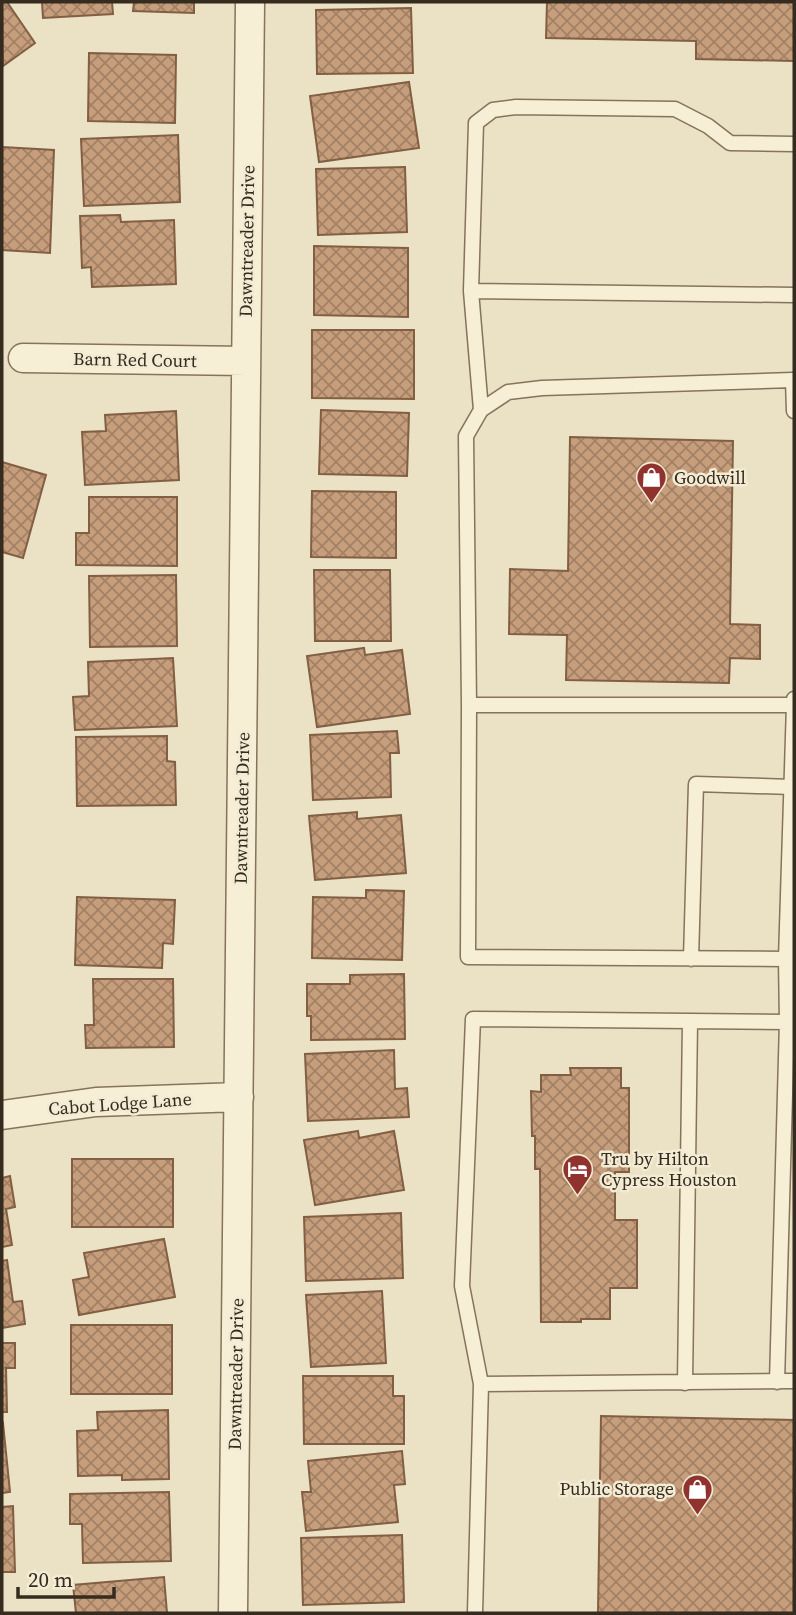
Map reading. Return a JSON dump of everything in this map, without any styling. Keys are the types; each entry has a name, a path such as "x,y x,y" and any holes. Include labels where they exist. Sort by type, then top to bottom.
{"street":[{"name":"Dawntreader Drive","path":"233,1613 250,2"},
{"name":"Barn Red Court","path":"23,358 246,361"},
{"name":"Cabot Lodge Lane","path":"2,1115 96,1102 239,1097"}],"lane":[{"path":"481,410 471,291 477,123 493,110 516,107 675,109 708,126 730,143 794,144"},
{"path":"471,291 794,295"},
{"path":"794,371 794,411"},
{"path":"786,959 468,957 466,436 481,410 508,392 542,387 793,380"},
{"path":"777,1382 794,699"},
{"path":"469,705 794,705"},
{"path":"691,959 696,784 792,787"},
{"path":"475,1613 481,1384 462,1286 473,1019 787,1022"},
{"path":"685,1383 690,1021"},
{"path":"481,1384 794,1381"}],"building":[{"path":"2,2 7,2 35,43 3,66"},
{"path":"42,2 112,2 113,14 43,18"},
{"path":"134,2 194,2 194,13 133,11"},
{"path":"547,2 794,2 794,61 696,59 696,41 546,38"},
{"path":"411,8 413,73 317,74 316,10"},
{"path":"89,53 176,55 175,123 88,121"},
{"path":"409,82 419,148 319,162 310,96"},
{"path":"178,135 180,202 84,206 81,139"},
{"path":"2,147 54,150 50,253 2,250"},
{"path":"405,167 407,232 318,235 316,169"},
{"path":"120,215 121,222 174,220 176,284 92,287 91,267 82,268 80,216"},
{"path":"314,246 408,248 408,317 314,315"},
{"path":"312,330 414,330 414,399 312,398"},
{"path":"321,410 409,413 407,476 319,474"},
{"path":"176,411 179,480 85,485 82,432 106,431 105,415"},
{"name":"Goodwill","path":"570,437 733,441 730,624 760,625 760,659 730,658 729,683 566,680 567,635 509,634 510,569 568,571"},
{"path":"2,462 46,475 23,558 2,552"},
{"path":"312,491 396,492 396,558 311,557"},
{"path":"89,497 177,497 177,566 76,565 76,533 89,533"},
{"path":"314,570 390,570 391,641 315,641"},
{"path":"176,575 177,646 90,647 89,576"},
{"path":"364,648 365,655 402,650 410,714 317,727 307,656"},
{"path":"173,658 177,726 75,730 73,697 89,696 88,662"},
{"path":"397,731 399,753 390,753 391,797 313,800 310,735"},
{"path":"167,736 167,761 175,762 176,805 77,806 76,737"},
{"path":"357,812 357,819 401,815 406,873 315,880 309,816"},
{"path":"366,890 404,891 402,960 312,958 313,897 366,898"},
{"path":"77,897 175,900 173,944 163,943 162,968 75,965"},
{"path":"404,974 405,1039 311,1040 311,1016 307,1016 307,984 350,984 350,975"},
{"path":"93,979 173,979 174,1047 86,1048 85,1025 94,1025"},
{"path":"394,1050 395,1089 407,1088 409,1117 308,1121 305,1054"},
{"name":"Tru by Hilton Cypress Houston","path":"570,1068 621,1068 621,1088 629,1088 629,1172 615,1172 615,1220 637,1220 637,1288 610,1288 610,1319 541,1322 540,1169 535,1169 531,1091 541,1092 541,1075 571,1075"},
{"path":"358,1131 359,1138 394,1131 404,1190 315,1205 304,1140"},
{"path":"72,1159 173,1159 173,1227 72,1227"},
{"path":"10,1176 15,1207 6,1209 12,1245 2,1247 2,1178"},
{"path":"401,1213 403,1278 306,1281 304,1217"},
{"path":"164,1239 175,1297 79,1315 73,1280 89,1277 84,1253"},
{"path":"7,1260 13,1302 22,1301 25,1324 2,1328 2,1261"},
{"path":"382,1291 386,1363 311,1367 306,1295"},
{"path":"71,1325 172,1325 172,1394 71,1394"},
{"path":"2,1343 15,1343 15,1368 6,1368 7,1412 2,1412"},
{"path":"303,1376 393,1376 393,1396 404,1396 404,1444 304,1444"},
{"path":"168,1410 169,1479 122,1480 122,1475 78,1476 77,1431 98,1430 97,1412"},
{"name":"Public Storage","path":"601,1416 794,1420 794,1613 598,1613"},
{"path":"2,1424 10,1492 2,1493"},
{"path":"402,1451 405,1484 394,1485 398,1522 306,1531 302,1492 311,1492 308,1461"},
{"path":"169,1492 171,1561 83,1563 82,1524 70,1524 70,1494"},
{"path":"13,1506 15,1572 2,1572 2,1507"},
{"path":"402,1535 404,1602 303,1605 301,1538"},
{"path":"164,1577 167,1613 76,1613 73,1585"}],"place":[{"name":"Goodwill","path":"651,505"},
{"name":"Tru by Hilton Cypress Houston","path":"578,1196"},
{"name":"Public Storage","path":"697,1516"}]}
